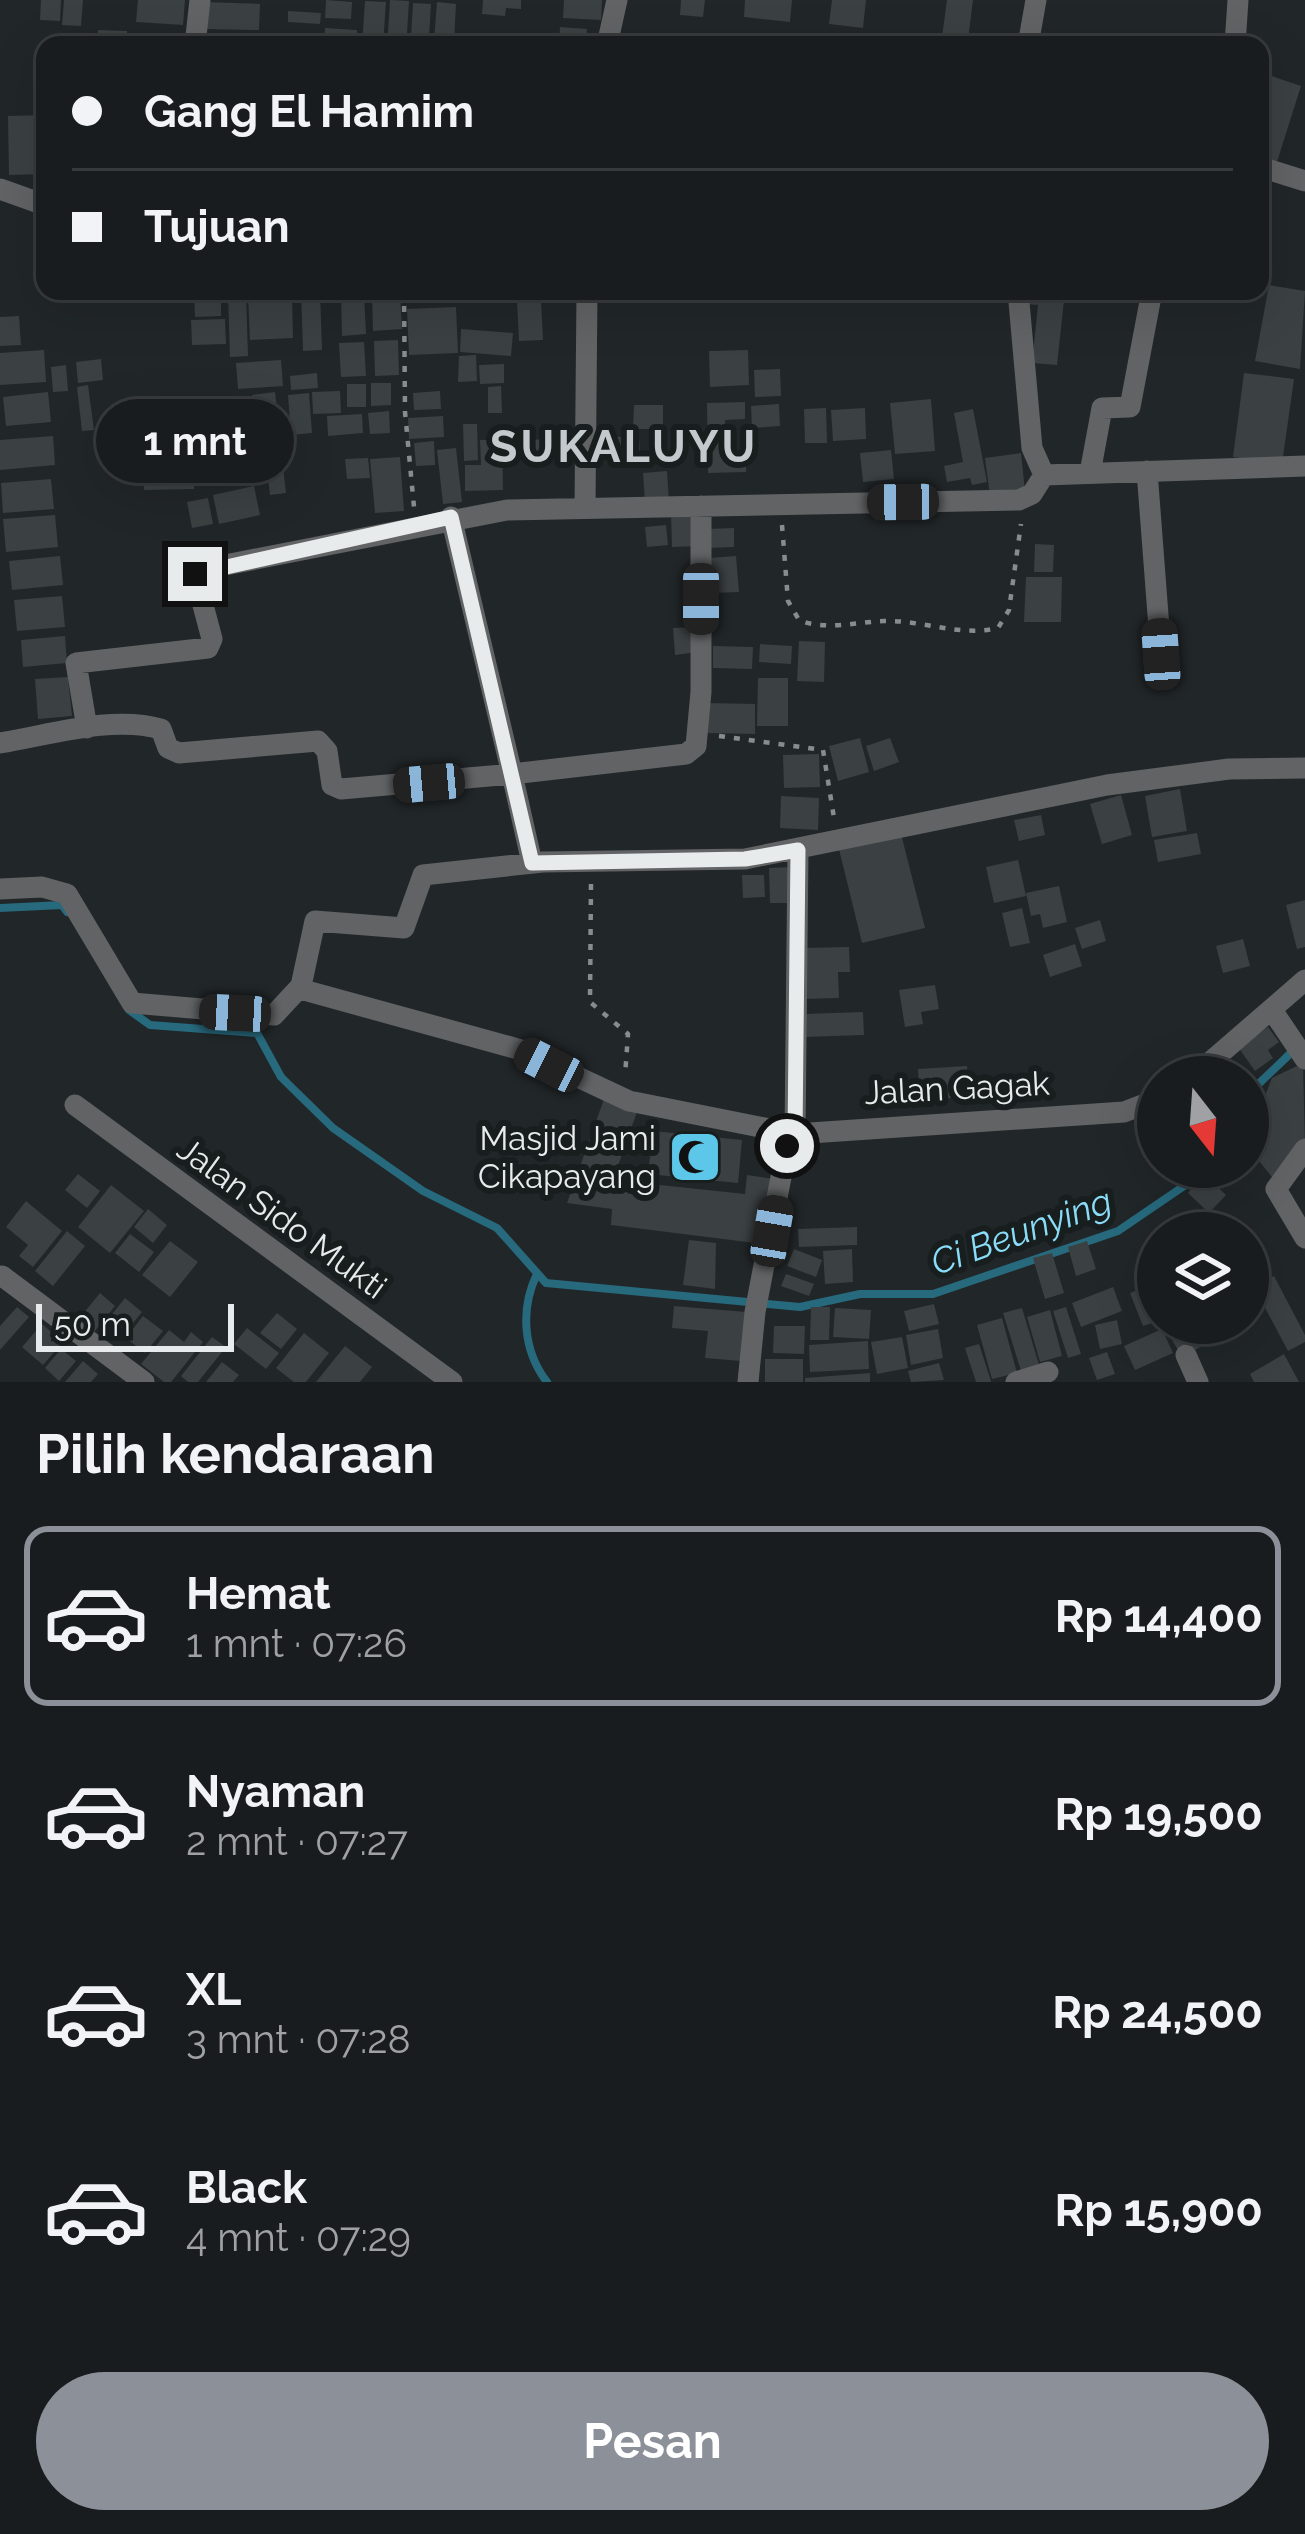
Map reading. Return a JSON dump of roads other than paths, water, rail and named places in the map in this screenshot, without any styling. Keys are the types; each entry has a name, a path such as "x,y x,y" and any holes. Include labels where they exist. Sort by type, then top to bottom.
{"street":[{"path":"196,36 200,0"},
{"path":"609,36 617,0"},
{"path":"1030,36 1036,0"},
{"path":"1236,36 1238,0"},
{"path":"1269,170 1305,181"},
{"path":"0,189 36,202"},
{"path":"585,508 587,300"},
{"path":"1019,300 1032,448 1044,475"},
{"path":"1090,473 1102,408 1130,407 1150,300"},
{"path":"1044,475 1305,466"},
{"path":"1147,471 1161,654"},
{"path":"87,728 76,663 208,648 212,643 198,573 451,517 585,508 1019,500 1032,494 1044,475"},
{"path":"0,743 87,728 158,727 171,751 193,753 318,741 327,751 332,785 341,790 686,754 698,734 701,506"},
{"path":"451,517 532,863"},
{"path":"0,889 42,887 67,895 125,995 144,1006 274,1015 300,988 315,921 404,928 423,875 592,860 745,859 1107,785 1229,769 1305,768"},
{"path":"748,1382 754,1312 787,1146 795,1135 798,850"},
{"path":"1218,1056 1305,980"},
{"name":"Jalan Gagak","path":"300,988 518,1049 623,1099 795,1135 1124,1112 1137,1107"},
{"path":"1272,1010 1300,1052"},
{"name":"Jalan Sido Mukti","path":"74,1105 452,1382"},
{"path":"1305,1149 1276,1189 1305,1238"},
{"path":"2,1276 144,1382"},
{"path":"1186,1354 1198,1382"},
{"path":"1016,1382 1048,1372"}],"waterway":[{"name":"Ci Beunying","path":"0,908 62,905 67,912"},
{"name":"Ci Beunying","path":"129,1010 150,1025 257,1033 281,1077 333,1128 423,1191 497,1228 546,1283 800,1307 860,1294 933,1294 1118,1231 1181,1188"},
{"name":"Ci Beunying","path":"1269,1074 1295,1049"},
{"path":"537,1274 528,1301 527,1330 533,1357 547,1382"}],"place":[{"name":"Masjid Jami Cikapayang","path":"695,1157"}],"district":[{"name":"SUKALUYU","path":"624,446"}]}
